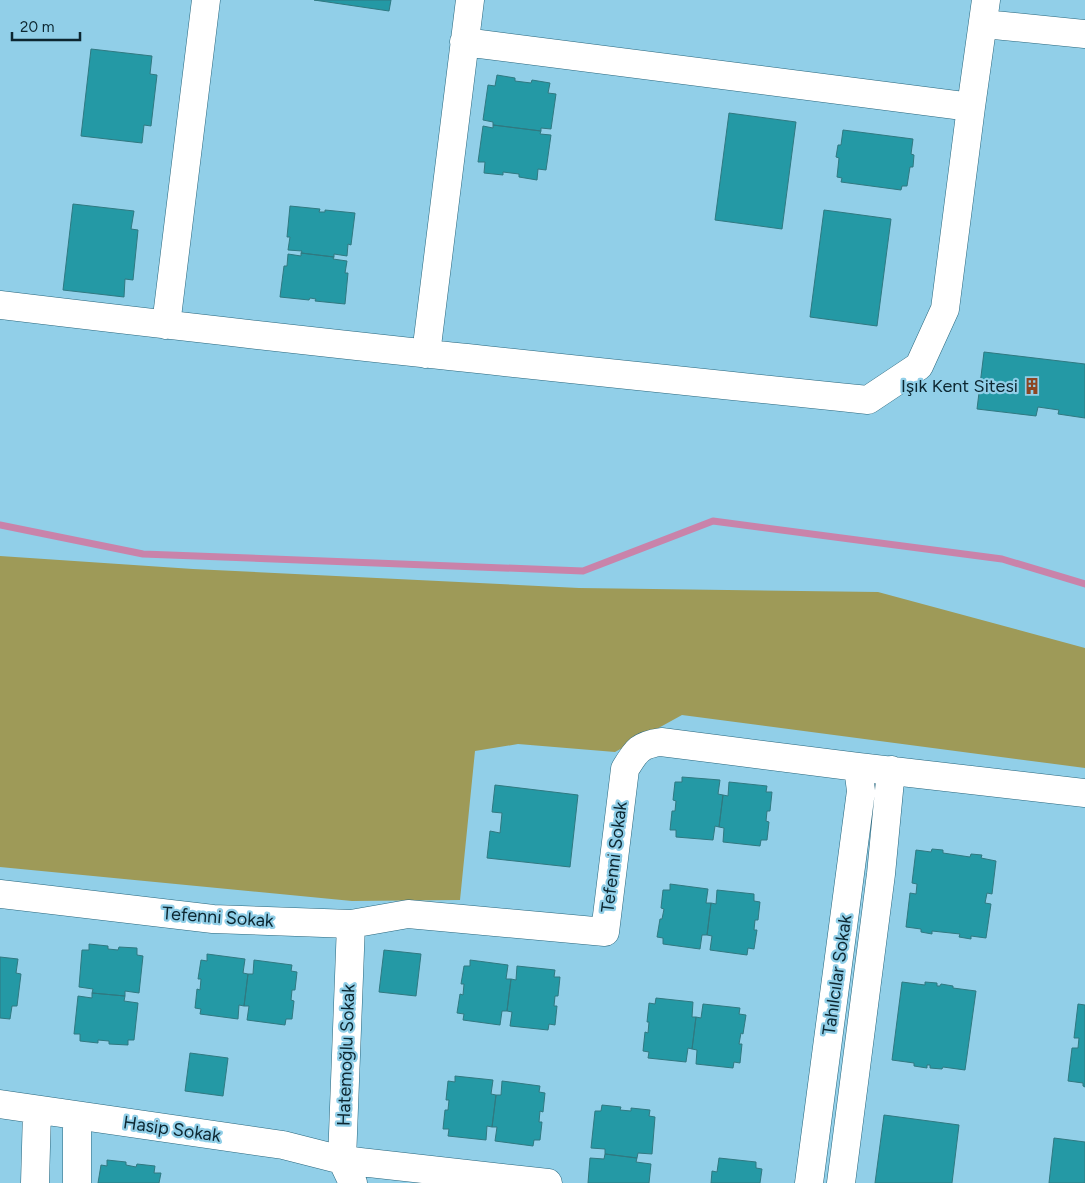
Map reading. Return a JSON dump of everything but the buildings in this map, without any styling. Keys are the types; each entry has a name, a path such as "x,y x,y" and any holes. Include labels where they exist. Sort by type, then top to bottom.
{"street":[{"path":"166,325 206,0"},
{"path":"426,354 470,0"},
{"path":"0,305 426,354 868,400 919,366 945,309 985,12 1085,34"},
{"path":"464,42 971,107"},
{"name":"Tefenni Sokak","path":"0,894 213,919 351,924 408,914 605,932 625,770 637,750 646,744 661,742 1085,793"},
{"name":"Tahılcılar Sokak","path":"809,1183 861,790 858,767"},
{"path":"841,1183 881,874 891,770"},
{"name":"Hatemoğlu Sokak","path":"348,1171 351,924"},
{"name":"Hasip Sokak","path":"0,1104 37,1111 283,1145 348,1171 548,1183"},
{"path":"35,1183 37,1111"},
{"path":"77,1116 77,1183"}],"shaded area":[{"path":"0,556 193,569 579,588 878,592 1085,648 1085,768 682,715 615,752 518,744 475,751 460,900 352,901 0,867"}],"waterway":[{"path":"0,525 143,554 583,571 713,521 1002,559 1085,584"}],"place":[{"name":"Işık Kent Sitesi","path":"1032,386"}]}
